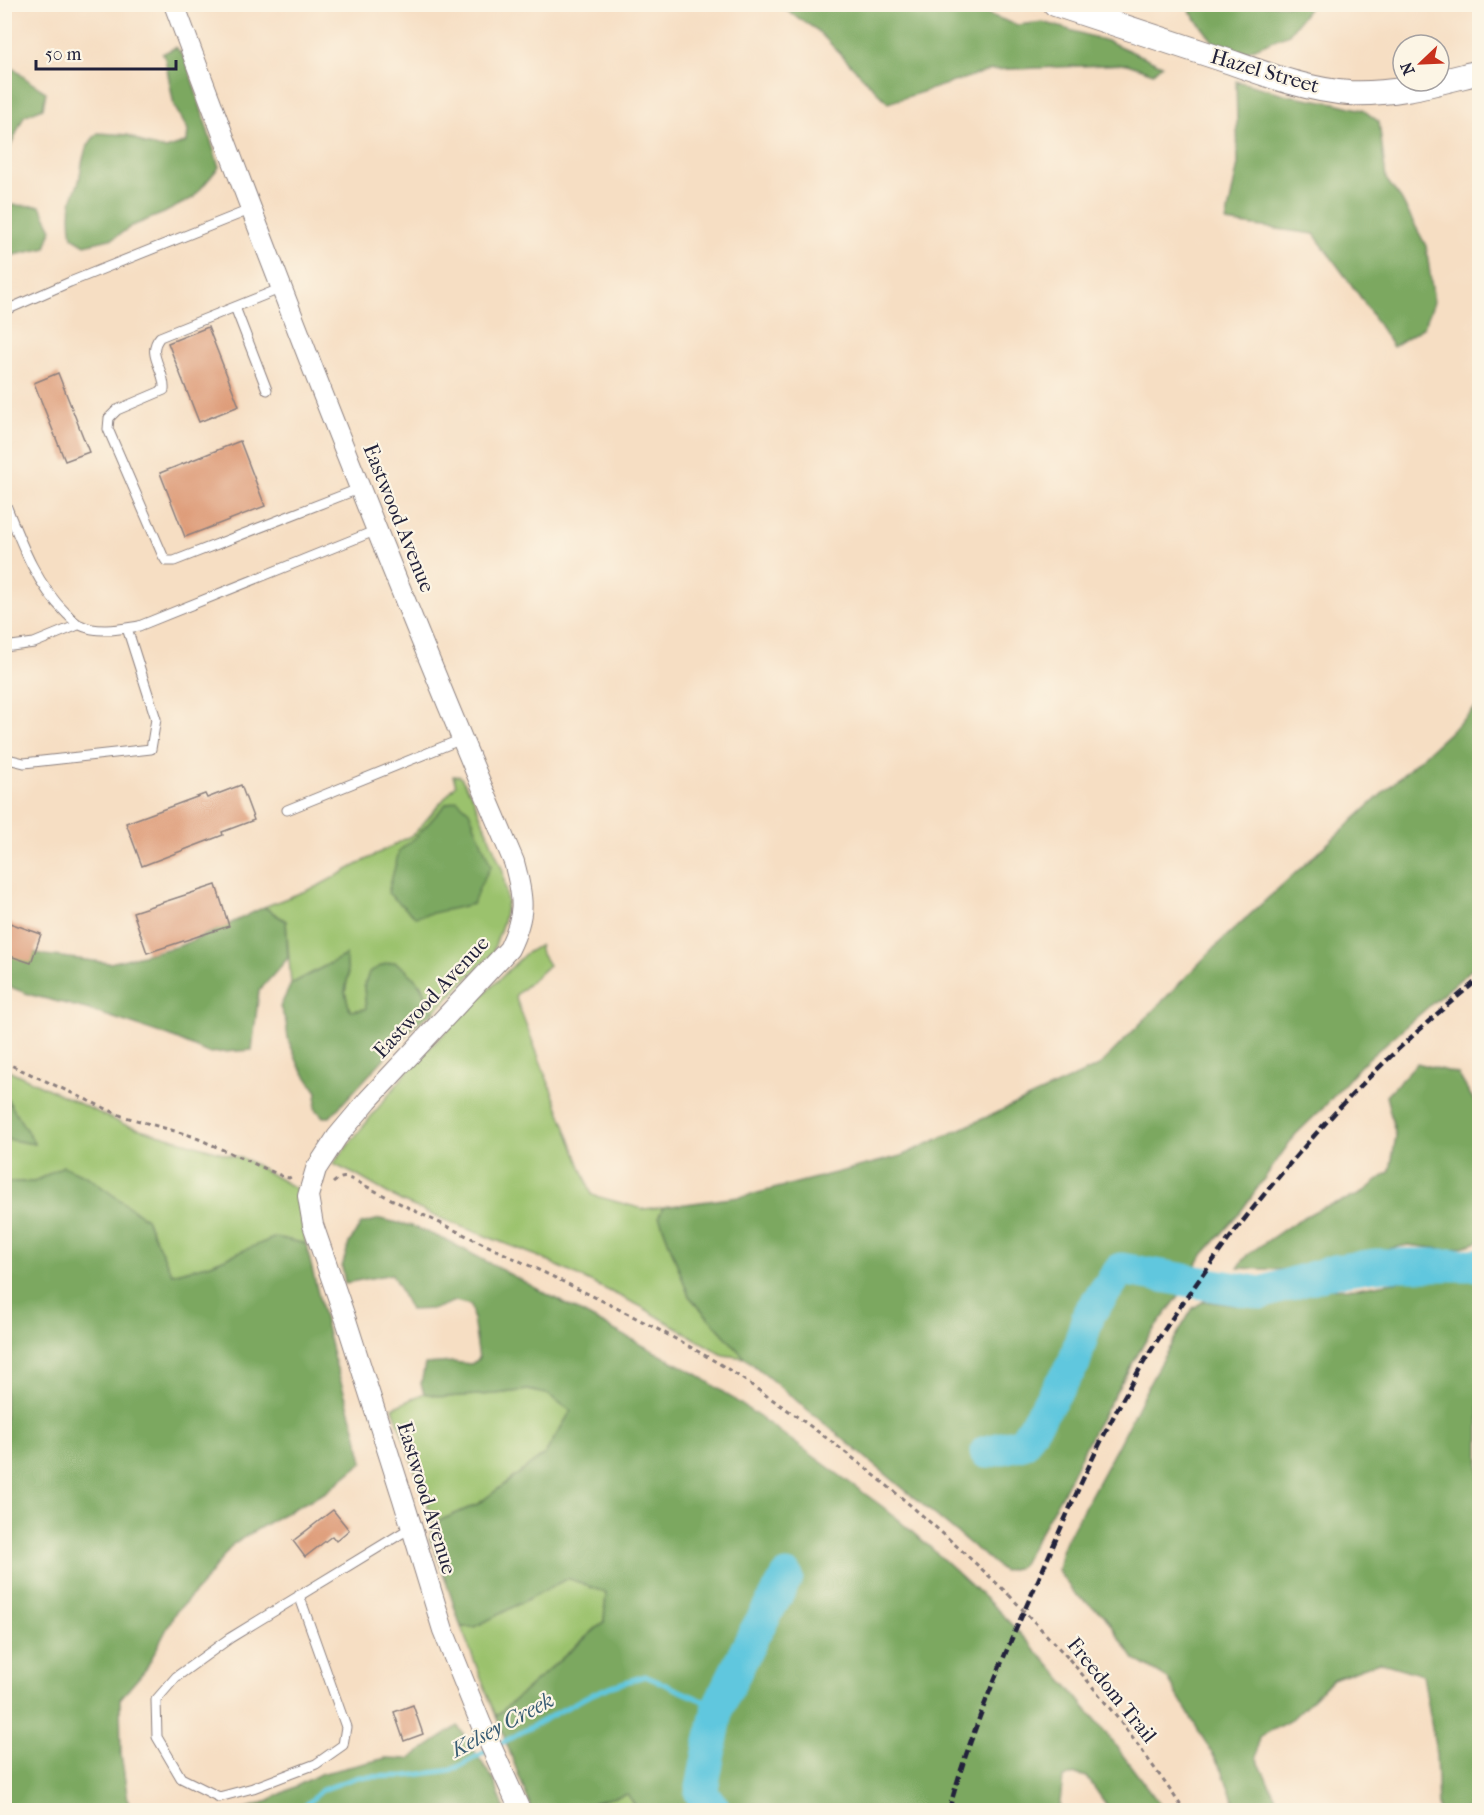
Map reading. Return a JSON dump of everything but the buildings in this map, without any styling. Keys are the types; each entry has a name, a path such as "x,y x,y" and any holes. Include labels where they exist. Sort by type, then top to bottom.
{"street":[{"name":"Eastwood Avenue","path":"174,4 377,530 514,862 522,890 517,932 509,949 368,1100 337,1137 316,1169 308,1196 313,1225 346,1320 443,1630 481,1724 520,1810"},
{"name":"Hazel Street","path":"1055,4 1264,73 1334,91 1395,92 1479,72"}],"lane":[{"path":"4,311 70,282 252,210"},
{"path":"282,288 160,337 154,343 154,352 165,382 164,390 117,410 109,418 108,429 166,561 174,561 361,488"},
{"path":"235,307 267,390"},
{"path":"4,500 43,586 78,625 92,629 114,630 139,626 377,530"},
{"path":"4,647 34,643 78,625"},
{"path":"4,758 24,763 152,749 156,719 127,628"},
{"path":"287,810 462,739"},
{"path":"299,1595 346,1727 343,1745 316,1764 253,1788 219,1797 181,1778 157,1737 156,1700 176,1677 230,1638 299,1595 412,1527"}],"path":[{"path":"4,1062 122,1116 192,1136 284,1177 289,1178 298,1172 314,1178"},
{"name":"Freedom Trail","path":"314,1178 331,1184 340,1176 356,1181 644,1321 720,1364 822,1434 953,1542 1009,1595 1099,1694 1184,1810"}],"green space":[{"path":"778,5 978,5 990,15 1017,25 1043,22 1110,42 1162,65 1153,73 1127,64 991,70 888,103 817,30"},
{"path":"1188,5 1311,5 1289,34 1233,57 1215,44 1188,9"},
{"path":"176,47 186,60 219,167 193,198 132,226 114,238 85,245 72,237 70,208 86,150 98,133 128,135 145,144 166,149 187,142 188,130 174,106 165,58 162,54"},
{"path":"5,62 46,92 43,108 24,116 5,159"},
{"path":"1236,81 1288,95 1363,110 1379,122 1386,179 1401,199 1426,246 1434,302 1424,327 1393,347 1359,295 1314,234 1226,222 1238,164"},
{"path":"5,205 40,206 52,229 46,248 5,257"},
{"path":"1479,705 1479,963 1362,1064 1323,1108 1295,1135 1239,1214 1201,1257 1179,1296 1146,1340 1095,1428 1063,1492 1020,1567 1003,1571 745,1358 689,1296 659,1216 663,1207 746,1196 901,1156 1099,1066 1220,942"},
{"path":"453,776 460,776 473,797 503,871 507,902 492,954 434,1012 421,984 364,987 366,1009 350,1011 345,992 348,976 346,955 291,984 286,921 264,907 318,886 414,834 456,785"},
{"path":"457,800 469,811 491,866 473,904 415,917 388,893 399,851 416,837 446,804"},
{"path":"264,907 286,921 288,958 259,991 252,1050 208,1053 169,1036 86,1009 31,995 5,985 4,945 45,955 110,963 179,946"},
{"path":"540,945 540,951 549,965 515,996 592,1195 643,1209 663,1207 659,1216 689,1296 745,1358 723,1355 640,1306 537,1256 401,1201 333,1164 415,1062 525,954"},
{"path":"346,955 348,976 345,992 350,1011 366,1009 364,987 369,972 395,962 409,972 419,984 434,1012 416,1024 330,1117 323,1117 315,1108 317,1092 299,1066 288,1039 286,1022 280,1007 291,984"},
{"path":"1417,1063 1458,1074 1479,1109 1480,1239 1478,1242 1451,1250 1408,1245 1284,1270 1238,1268 1247,1255 1295,1222 1321,1208 1359,1195 1390,1171 1396,1136 1386,1096"},
{"path":"4,1068 123,1124 247,1160 298,1190 297,1200 306,1244 276,1237 211,1264 172,1274 146,1219 63,1166 34,1182 5,1182 5,1139 35,1144 5,1097"},
{"path":"4,1097 6,1097 35,1144 5,1139"},
{"path":"63,1166 88,1177 146,1219 172,1274 211,1264 276,1237 306,1244 334,1359 363,1462 326,1492 281,1515 233,1544 201,1586 175,1613 146,1669 120,1699 121,1754 129,1806 133,1810 5,1810 5,1182 34,1182"},
{"path":"380,1219 412,1226 448,1241 698,1375 883,1507 999,1611 1057,1673 1164,1810 1110,1810 1087,1777 1075,1774 1063,1778 1059,1810 639,1810 627,1794 592,1803 581,1810 532,1810 496,1716 604,1622 606,1593 568,1578 475,1627 461,1627 430,1539 434,1523 478,1504 545,1454 571,1411 547,1394 528,1390 443,1397 424,1393 421,1384 425,1364 453,1362 471,1364 479,1359 471,1305 455,1301 434,1309 410,1310 392,1274 345,1283 342,1267 349,1243 361,1224"},
{"path":"1479,1254 1479,1810 1438,1810 1436,1752 1423,1675 1379,1662 1333,1679 1291,1720 1259,1737 1256,1757 1282,1810 1237,1810 1222,1770 1168,1679 1133,1658 1104,1615 1075,1594 1058,1571 1062,1548 1160,1363 1193,1308 1204,1301 1236,1305 1259,1303 1317,1289 1358,1288 1447,1273 1463,1269"},
{"path":"528,1390 547,1394 571,1411 545,1454 478,1504 434,1523 393,1408 424,1393 443,1397"},
{"path":"568,1578 606,1593 604,1621 496,1716 461,1627 475,1627"},
{"path":"458,1726 494,1781 505,1810 241,1810 261,1804 320,1774 386,1758 409,1759"},
{"path":"627,1794 639,1810 581,1810 592,1803"}],"waterway":[{"path":"986,1452 1023,1443 1074,1363 1089,1313 1121,1269 1261,1293 1334,1271 1375,1265 1480,1265"},
{"path":"715,1810 701,1793 718,1707 754,1634 787,1577"},
{"name":"Kelsey Creek","path":"301,1810 322,1790 358,1777 406,1776 452,1770 586,1697 645,1676 718,1707"}],"railway":[{"path":"949,1810 968,1750 1014,1633 1086,1472 1138,1372 1159,1338 1229,1239 1322,1127 1399,1048 1480,978"}]}
